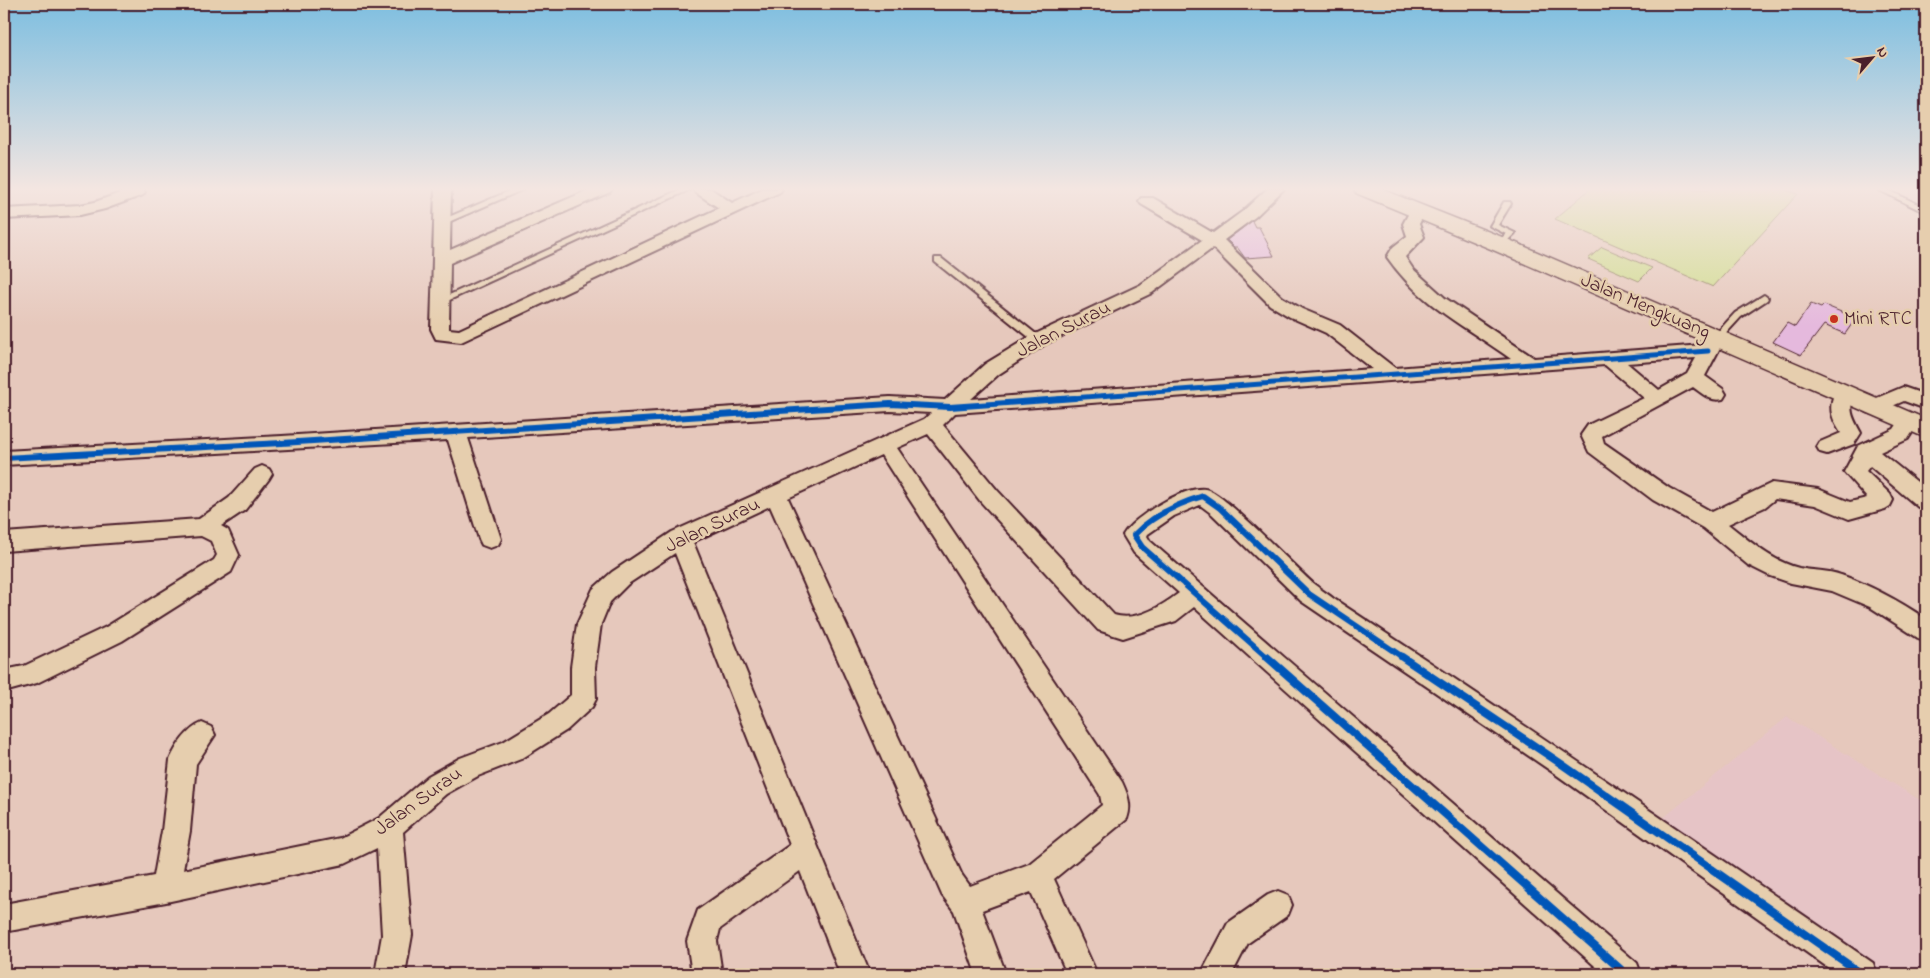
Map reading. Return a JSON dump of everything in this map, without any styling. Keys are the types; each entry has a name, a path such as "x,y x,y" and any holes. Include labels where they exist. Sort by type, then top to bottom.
{"main road":[{"name":"Jalan Mengkuang","path":"1477,235 1712,344 1844,394 1918,426"}],"street":[{"path":"441,235 440,329 443,334 461,336 676,235"},
{"path":"441,260 499,235"},
{"path":"1204,235 1236,260 1276,301 1296,314 1333,329 1391,374"},
{"name":"Jalan Surau","path":"4,918 166,888 344,851 389,827 437,786 469,766 512,752 558,722 583,700 583,667 589,624 601,596 620,578 680,538 931,424 992,369 1038,340 1146,289 1220,235"},
{"path":"1415,235 1416,237 1399,251 1396,257 1400,265 1433,297 1530,364"},
{"path":"4,458 890,404 950,407 1609,358 1712,344"},
{"path":"1712,344 1694,378 1658,399 1594,430 1591,435 1596,447 1661,494 1711,522 1756,559 1776,569 1799,577 1835,582 1878,600 1926,631"},
{"path":"1609,358 1658,399"},
{"path":"1694,378 1716,394"},
{"path":"1826,447 1847,439 1851,433 1838,409 1844,394"},
{"path":"1874,406 1903,394 1926,402"},
{"path":"931,424 988,496 1106,623 1123,628 1168,614 1194,594"},
{"path":"1711,522 1757,501 1772,491 1818,497 1849,511 1878,503 1882,500 1854,472 1861,463 1865,451 1918,426"},
{"path":"455,431 490,539"},
{"path":"884,444 1113,791 1117,810 1038,876 965,902"},
{"path":"1865,451 1926,501"},
{"path":"4,542 204,527 237,504 262,474"},
{"path":"776,496 952,885 965,902 991,974"},
{"path":"1626,974 1142,547 1134,535 1144,524 1193,499 1204,496 1220,508 1309,594 1563,765 1862,974"},
{"path":"4,681 28,676 114,634 224,566 228,555 220,536 204,527"},
{"path":"680,538 854,974"},
{"path":"166,888 176,830 183,760 202,736"},
{"path":"389,827 397,935 390,974"},
{"path":"707,974 702,941 708,920 805,851"},
{"path":"1038,876 1082,974"},
{"path":"1216,974 1238,933 1278,905"}],"lane":[{"path":"440,301 586,235"},
{"path":"1499,244 1510,235"},
{"path":"938,260 1038,340"},
{"path":"1712,344 1738,315 1764,298"}],"shaded area":[{"path":"1787,717 1926,804 1926,974 1866,974 1657,823"}],"green space":[{"path":"1591,235 1761,235 1713,287"},
{"path":"1602,247 1652,268 1639,281 1588,259"}],"building":[{"path":"1234,235 1263,235 1274,256 1245,258 1237,247 1234,247 1227,240"},
{"path":"1811,304 1821,308 1824,305 1856,318 1845,334 1824,325 1801,355 1773,342 1787,323 1795,327"}],"cycle path":[{"path":"4,458 282,443 890,404 950,407 1708,351"},
{"path":"1626,974 1142,547 1134,535 1157,516 1185,502 1203,496 1220,508 1309,594 1563,765 1862,974"}],"place":[{"name":"Mini RTC","path":"1834,319"}]}
